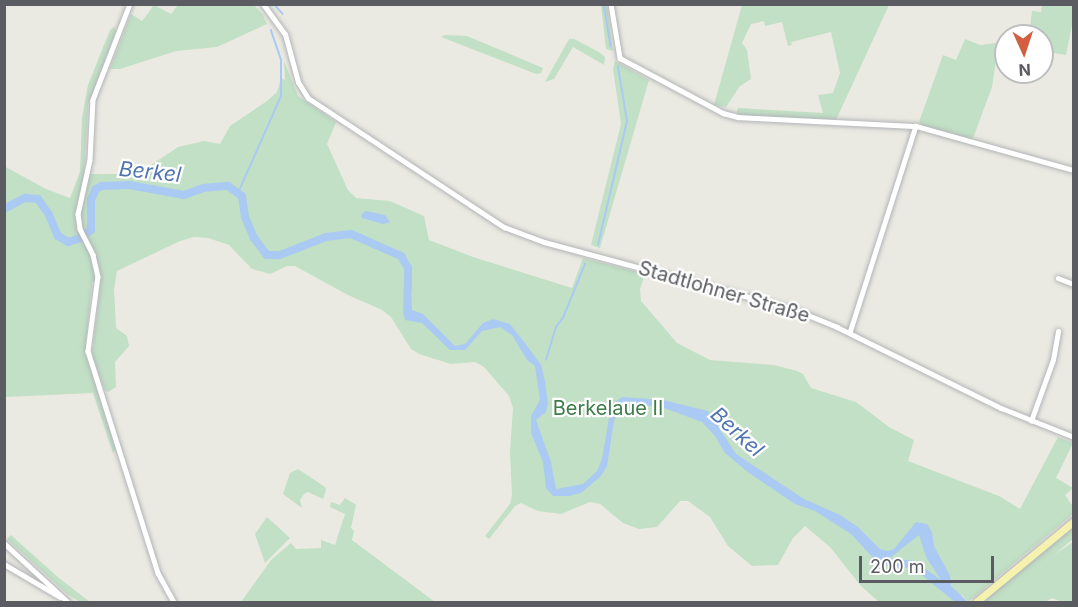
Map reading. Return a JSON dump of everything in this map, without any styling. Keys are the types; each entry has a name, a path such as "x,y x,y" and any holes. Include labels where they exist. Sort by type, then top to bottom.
{"main road":[{"path":"978,601 1074,521"}],"street":[{"path":"130,4 93,100 90,160 78,214 80,229 89,246 98,276 88,351 158,573 174,603"},
{"name":"Stadtlohner Straße","path":"263,4 285,34 301,91 483,215 518,233 782,306 850,333 1031,421 1074,437"},
{"path":"611,4 620,58 723,113 738,117 916,126 1074,170"},
{"path":"850,333 916,126"},
{"path":"1058,278 1074,284"},
{"path":"1031,421 1053,360 1058,331"},
{"path":"4,543 69,602"},
{"path":"4,564 69,602"}],"green space":[{"path":"154,5 171,14 178,5 254,5 267,24 217,47 176,51 120,69 110,69 131,14 142,21"},
{"path":"601,5 607,5 613,51 606,49"},
{"path":"742,5 889,5 836,120 736,115 738,108 823,113 818,95 833,93 840,73 831,32 791,42 792,45 788,46 782,22 765,26 764,21 751,24 742,43 747,50 751,79 740,86 726,107 714,105"},
{"path":"1042,5 1073,5 1073,20 1066,55 1054,53 1054,24 1030,24 1032,11 1041,12"},
{"name":"Berkelaue II","path":"114,27 116,31 88,105 84,174 131,174 145,169 178,147 204,141 220,144 230,126 267,101 277,92 280,82 280,94 281,78 285,80 284,61 298,96 336,122 327,144 348,190 356,198 390,201 424,216 429,240 473,257 572,288 583,258 645,274 640,289 641,301 677,343 710,360 774,365 797,371 803,374 811,388 856,402 889,427 914,440 908,461 999,496 1020,509 1058,437 1073,443 1056,478 1073,488 1065,495 1071,504 1073,503 1073,514 968,602 962,595 957,602 879,602 861,586 830,547 805,526 793,538 778,565 752,566 728,546 710,517 688,501 680,501 657,527 639,529 623,523 600,504 590,502 561,514 538,511 521,503 515,506 489,539 485,536 510,504 512,495 510,452 513,408 509,396 484,367 475,362 451,364 419,354 411,349 391,317 382,310 348,295 295,266 287,266 270,274 252,269 229,245 208,238 194,237 180,241 117,271 114,289 116,328 127,336 129,346 115,362 116,387 108,392 105,390 92,356 101,279 92,282 85,352 116,449 113,453 93,393 5,397 4,166 46,189 70,198 80,172 82,118 88,85 110,30"},
{"path":"445,35 467,36 543,68 541,73 536,74 441,37"},
{"path":"569,39 574,39 599,52 605,57 604,65 573,47 554,79 545,82"},
{"path":"965,39 980,45 994,43 992,87 971,139 923,126 919,122 943,55 956,60"},
{"path":"615,61 649,80 600,248 591,245 621,124 613,69"},
{"path":"298,469 325,487 326,490 323,499 308,492 304,494 300,500 302,508 283,494 290,473"},
{"path":"345,498 356,505 351,528 354,531 352,540 435,602 241,602 271,560 291,543 296,549 321,548 321,540 335,545 345,514 330,507 331,502 340,505"},
{"path":"267,517 290,538 265,563 255,534"},
{"path":"1073,527 1073,539 1054,555 1073,542 1073,602 1062,602 1052,598 1045,602 982,602"},
{"path":"11,535 90,602 80,602 67,594 7,539"}],"water":[{"path":"366,211 385,215 390,222 383,224 362,218 361,215"},
{"path":"404,277 411,279 412,310 423,314 455,346 465,344 483,323 493,319 510,324 541,365 548,404 546,412 536,420 551,462 556,489 583,484 597,471 602,459 610,412 615,402 622,397 663,400 708,411 736,454 804,499 840,515 858,527 880,549 888,551 894,549 916,522 927,524 932,532 934,546 950,576 951,586 968,602 955,602 913,568 891,567 876,561 851,534 815,511 795,504 749,473 725,453 715,436 702,422 664,408 632,403 620,408 614,421 607,466 601,476 581,493 553,496 546,488 543,462 531,433 531,416 540,400 535,366 527,360 512,335 500,327 482,331 465,350 450,350 422,323 405,320 403,312","holes":["919,535 926,557 941,580 915,561 890,558"]}],"waterway":[{"path":"274,4 283,14"},
{"path":"604,4 611,46"},
{"path":"239,191 281,96 281,60 271,31"},
{"path":"598,245 627,121 618,67"},
{"name":"Berkel","path":"4,209 25,198 38,199 49,215 58,236 68,242 81,238 91,230 91,200 96,189 102,186 129,185 184,195 203,188 228,186 242,196 245,217 254,238 267,255 280,255 326,237 351,234 401,256 408,268 408,288"},
{"path":"546,360 556,327 563,318 585,264"}]}
